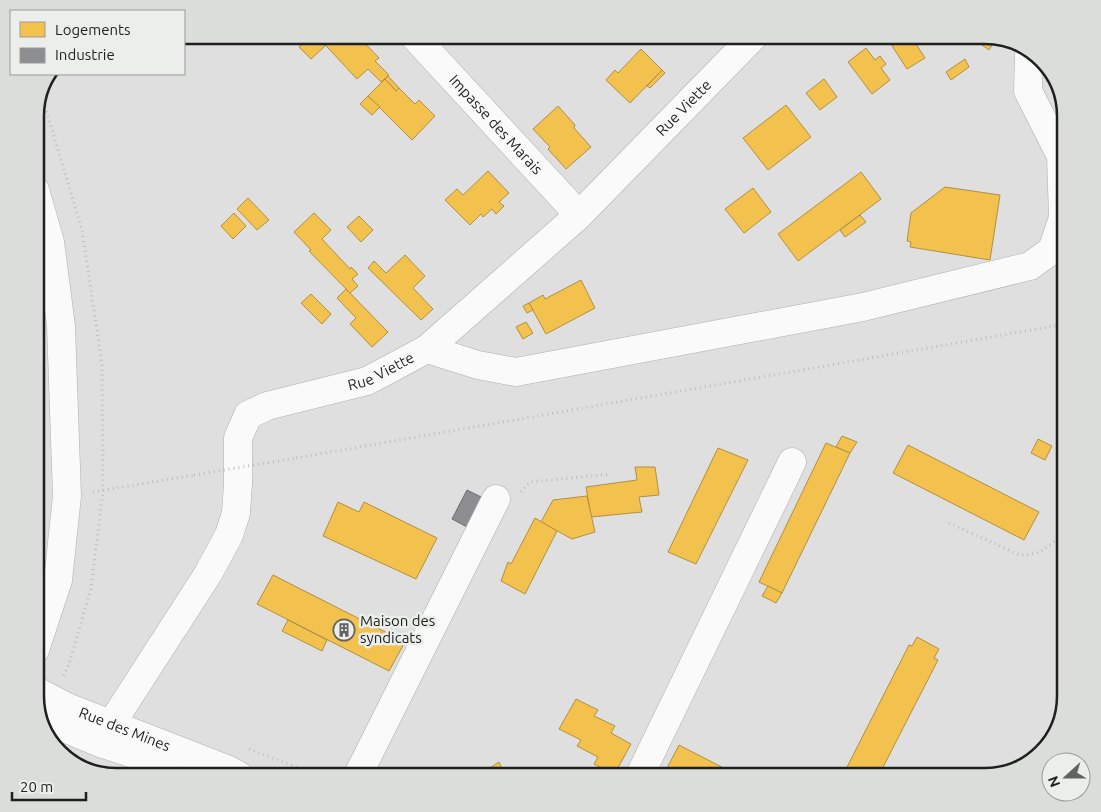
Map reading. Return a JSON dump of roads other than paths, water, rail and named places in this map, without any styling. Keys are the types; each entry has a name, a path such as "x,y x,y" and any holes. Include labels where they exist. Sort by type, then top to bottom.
{"street":[{"name":"Impasse des Marais","path":"421,44 579,215"},
{"name":"Rue Viette","path":"107,734 116,715 208,574 229,535 236,513 238,438 248,415 267,406 367,380 427,349 579,215 746,44"},
{"path":"1029,59 1028,91 1057,148"},
{"path":"44,221 50,242 61,326 67,496 58,580 44,623"},
{"path":"427,349 478,365 516,372 863,307 1030,266 1052,250 1057,235"},
{"path":"643,768 792,462"},
{"path":"362,768 496,499"},
{"name":"Rue des Mines","path":"44,704 184,768"},
{"name":"Rue des Mines","path":"107,734 222,768"}],"place":[{"name":"Maison des syndicats","path":"344,630"}]}
